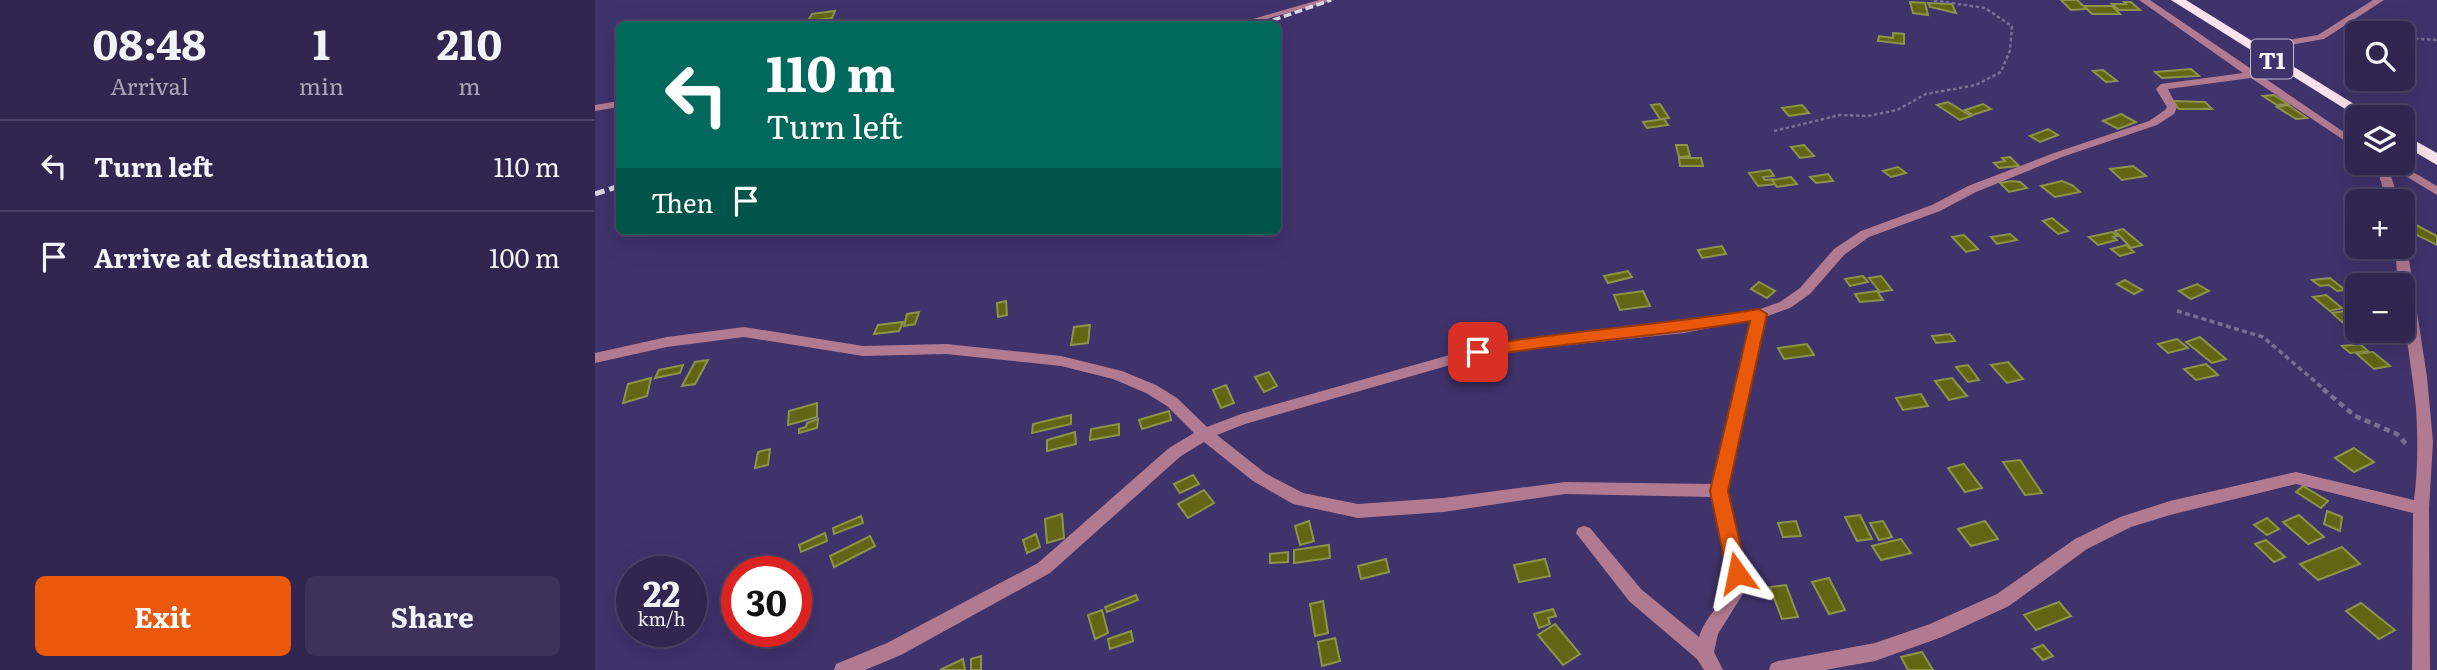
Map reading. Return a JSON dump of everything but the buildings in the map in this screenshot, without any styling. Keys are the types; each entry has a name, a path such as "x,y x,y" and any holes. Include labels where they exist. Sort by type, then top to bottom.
{"highway":[{"name":"T1","path":"2177,0 2349,105"},
{"path":"2415,146 2437,160"}],"street":[{"path":"1251,21 1329,0"},
{"path":"2144,0 2345,138"},
{"path":"2256,48 2321,37 2379,0"},
{"path":"843,670 894,649 1044,568 1175,452 1205,434 1241,421 1492,348 1684,328 1759,314 1785,305 1805,291 1839,252 1865,234 1936,208 1982,185 2058,155 2153,123 2170,112 2172,107 2161,89 2165,86 2255,74"},
{"path":"595,108 616,104"},
{"path":"2389,189 2381,163 2408,173 2437,191"},
{"path":"2402,259 2409,331 2419,374 2428,468 2421,508 2421,670"},
{"path":"1704,653 1710,631 1737,589 1737,573 1719,491 1759,314"},
{"path":"595,358 667,342 744,331 863,351 946,349 1061,360 1117,375 1151,388 1172,402 1205,434 1259,477 1299,499 1358,512 1443,505 1565,488 1719,491"},
{"path":"1778,670 1875,652 1935,631 2003,600 2081,544 2126,522 2170,508 2296,478 2421,508"},
{"path":"1584,533 1636,595 1704,653 1714,670"}],"path":[{"path":"1775,131 1840,116 1868,116 1897,110 1926,94 1976,85 2001,72 2010,50 2012,26 2001,12 1968,4 1931,0"},
{"path":"2415,39 2437,40"},
{"path":"2178,312 2263,337 2355,416 2397,434 2428,468"}],"railway":[{"path":"1271,21 1331,0"},
{"path":"595,194 616,187"}],"route":[{"path":"1478,352 1549,340 1684,328 1759,314 1719,491 1737,573"}]}
